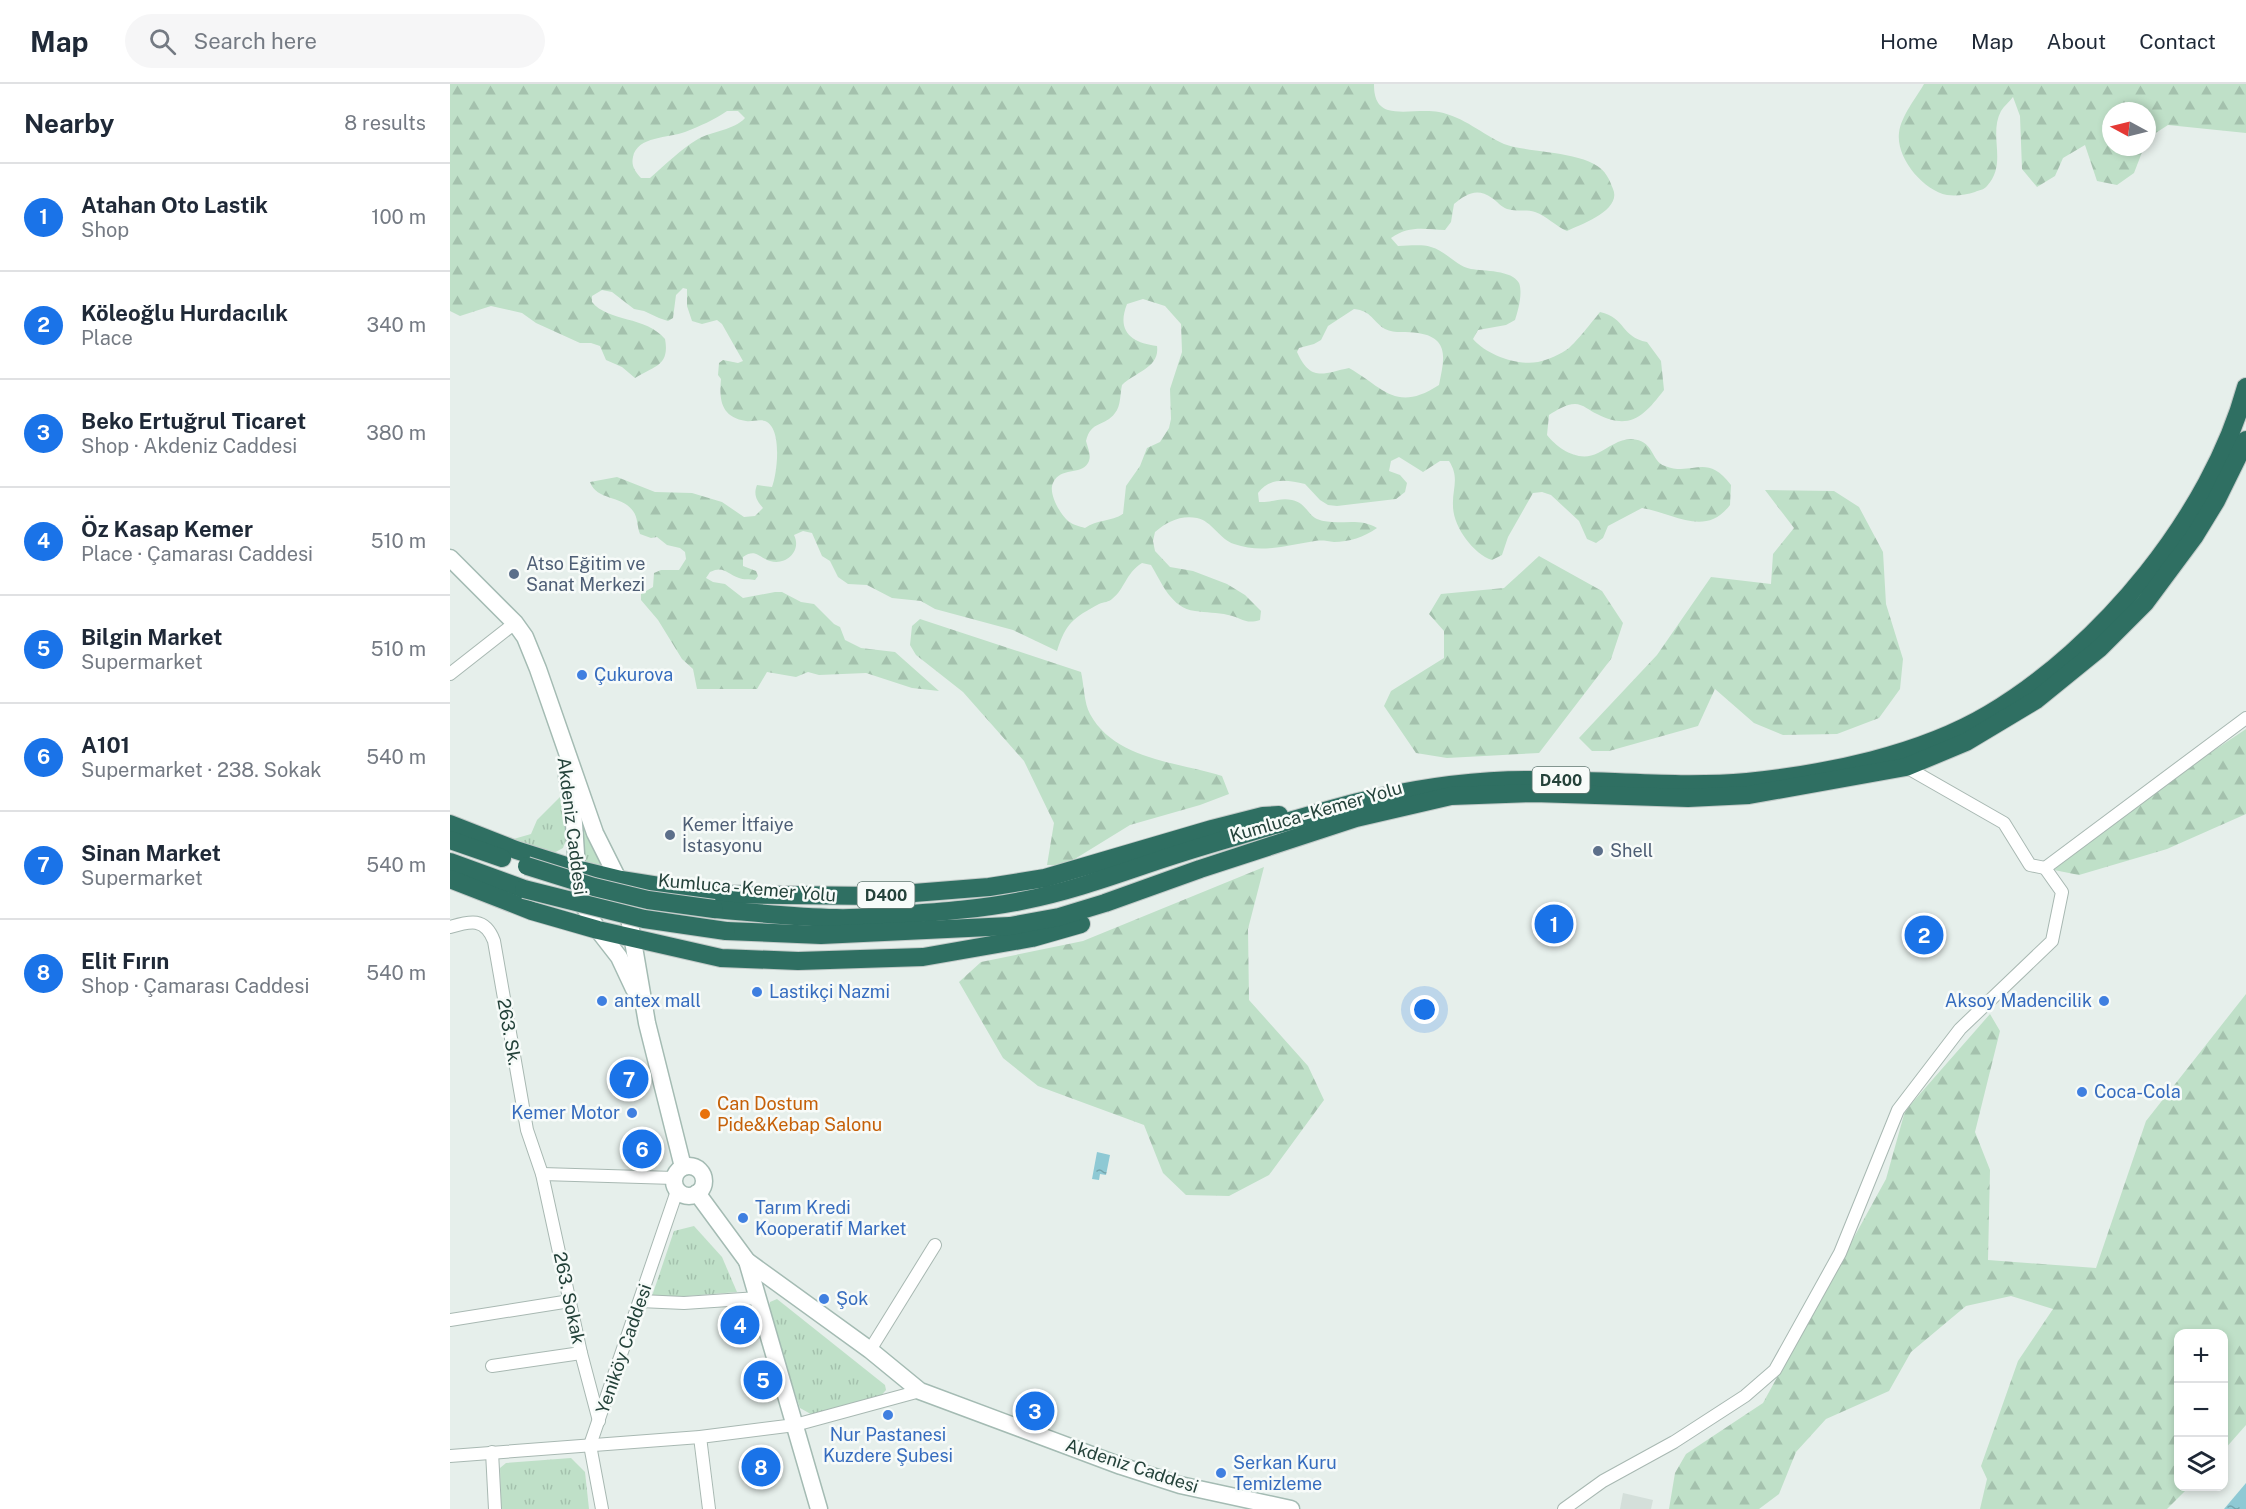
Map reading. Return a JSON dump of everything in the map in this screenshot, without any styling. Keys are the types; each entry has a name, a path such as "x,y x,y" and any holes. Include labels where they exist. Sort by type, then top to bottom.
{"highway":[{"name":"Kumluca - Kemer Yolu","path":"450,840 594,887 648,900 714,909 838,918 982,908 1026,900 1074,889 1177,854 1322,812 1372,798 1416,790 1493,780 1696,784 1747,782 1803,774 1866,761 1901,751 1956,730 1987,715 2036,683 2108,619 2170,542 2197,503 2223,456 2246,387"},
{"name":"Kumluca - Kemer Yolu","path":"450,862 524,889 644,920 726,931 765,934 853,934 999,927 1036,922 1105,903 1267,846 1356,818 1451,796 1534,793 1688,798 1749,795 1905,767 1966,742 2036,700 2100,648 2145,603 2194,537 2216,501 2246,440"},
{"name":"Kumluca - Kemer Yolu","path":"450,824 516,850 576,869 618,879 710,894 876,896 989,887 1045,878 1136,850 1263,816 1322,812"},
{"path":"450,879 532,911 597,930 721,958 798,961 923,957 1032,938 1087,922 1222,869 1267,846"}],"street":[{"name":"Akdeniz Caddesi","path":"450,558 515,623 525,637 557,720 595,833 618,879 627,906 647,1023 678,1179"},
{"path":"450,674 515,623"},
{"path":"2045,868 2246,718"},
{"name":"Akdeniz Caddesi","path":"557,720 573,809 579,898 597,930 619,957 647,1023"},
{"path":"1564,1509 1603,1481 1674,1442 1745,1396 1775,1370 1840,1252 1898,1110 1960,1029 2052,941 2062,892 2045,868 2030,865 2004,823 1905,767"},
{"name":"263. Sk.","path":"450,927 471,922 480,923 491,933 526,1131 542,1174"},
{"path":"542,1174 678,1179 690,1166 697,1168 704,1181 702,1188 690,1196 683,1195 678,1179"},
{"name":"263. Sokak","path":"542,1174 581,1353 599,1421"},
{"name":"Yeniköy Caddesi","path":"590,1445 640,1301 678,1179"},
{"name":"Akdeniz Caddesi","path":"697,1193 747,1261 870,1350 920,1391 1110,1462 1180,1485 1291,1509"},
{"path":"870,1350 935,1245"},
{"path":"747,1261 819,1509"},
{"path":"640,1301 684,1303 758,1299"},
{"path":"450,1320 570,1301"},
{"path":"492,1366 581,1353"},
{"path":"450,1456 700,1437 795,1425 920,1391"},
{"path":"700,1437 710,1509"},
{"path":"590,1445 602,1509"},
{"path":"492,1452 495,1509"}],"shaded area":[{"path":"1623,1493 1653,1500 1651,1509 1620,1509"}],"green space":[{"path":"450,84 1374,84 1376,100 1388,110 1433,111 1448,114 1504,144 1589,161 1607,176 1613,189 1612,203 1591,220 1567,231 1539,214 1532,211 1507,209 1487,195 1477,192 1463,197 1454,204 1451,222 1445,230 1410,229 1391,238 1398,246 1431,247 1466,267 1504,273 1519,283 1519,307 1515,320 1506,325 1478,330 1473,339 1486,350 1503,358 1530,363 1554,356 1572,345 1600,312 1615,319 1632,336 1647,342 1661,361 1664,390 1643,414 1627,421 1619,421 1594,413 1581,405 1568,405 1549,415 1547,435 1570,453 1584,456 1591,456 1622,440 1639,440 1665,466 1675,469 1707,467 1722,475 1731,485 1730,505 1720,515 1700,522 1642,508 1608,526 1603,538 1596,543 1587,539 1579,521 1551,495 1542,492 1533,493 1508,537 1502,555 1492,560 1471,546 1456,522 1453,506 1455,478 1449,461 1440,461 1423,472 1399,457 1391,461 1389,471 1400,475 1407,483 1405,492 1396,499 1328,505 1305,484 1273,482 1258,493 1259,502 1283,499 1297,501 1317,519 1370,524 1377,528 1345,541 1318,541 1274,548 1255,548 1229,542 1207,523 1197,518 1174,520 1155,532 1153,541 1155,551 1170,567 1193,571 1227,584 1245,595 1261,611 1260,620 1247,621 1224,614 1187,609 1168,594 1151,565 1142,563 1136,567 1112,599 1090,609 1072,622 1057,651 1013,630 935,609 921,601 892,598 867,585 848,584 838,577 830,561 822,556 812,533 803,531 794,535 796,547 787,559 770,561 751,553 743,557 743,566 756,571 758,576 755,580 741,579 719,569 710,572 706,578 725,584 743,598 782,592 801,602 814,604 840,627 845,640 861,648 895,652 939,691 912,688 866,673 819,675 808,672 796,677 767,672 757,689 697,689 693,669 682,659 658,620 641,600 641,594 653,587 654,573 661,570 679,570 686,559 685,552 680,548 667,545 657,537 651,538 640,534 633,511 623,502 598,492 590,482 617,477 655,492 692,493 722,502 744,517 755,516 763,508 755,492 757,485 772,487 777,462 774,432 771,425 765,421 738,419 731,416 723,406 721,379 718,375 719,363 723,360 738,363 743,361 722,324 717,320 702,324 692,321 687,306 687,289 683,288 676,295 673,318 668,321 634,309 612,292 602,290 592,296 592,302 607,313 648,326 665,339 666,348 663,360 654,368 635,378 622,367 606,360 600,346 580,343 536,323 522,313 491,306 460,316 450,311","holes":["727,111 738,111 745,118 729,128 698,139 679,152 650,178 641,178 635,171 633,157 636,150 647,141 685,132","1143,299 1165,306 1181,324 1182,352 1170,389 1171,419 1169,428 1160,442 1147,448 1140,466 1126,486 1123,514 1085,528 1072,524 1065,518 1058,509 1052,487 1056,478 1085,467 1090,455 1086,441 1088,434 1115,413 1122,385 1155,360 1157,346 1134,339 1125,329 1124,314 1127,304","1354,309 1368,314 1389,331 1429,336 1441,346 1443,353 1439,385 1412,397 1401,397 1382,390 1349,368 1319,374 1313,372 1302,362 1297,352 1299,348 1321,340 1328,326"]},
{"path":"1924,84 2246,84 2246,133 2168,125 2156,133 2156,102 2102,102 2102,156 2141,156 2134,173 2117,185 2097,181 2085,145 2063,158 2055,176 2037,187 2022,169 2020,116 2013,97 2001,111 1998,120 1997,159 1993,177 1981,190 1965,195 1947,195 1920,180 1902,153 1899,133 1909,107"},
{"path":"1765,490 1834,491 1859,507 1883,552 1886,604 1903,659 1900,689 1879,718 1837,734 1783,735 1754,723 1715,689 1698,726 1609,751 1592,751 1579,738 1657,655 1711,577 1771,584 1773,554 1794,528"},
{"path":"1539,556 1602,591 1623,623 1611,659 1539,753 1447,758 1416,753 1384,706 1391,691 1444,658 1444,631 1429,614 1441,594 1504,588"},
{"path":"920,619 1081,672 1088,710 1101,729 1115,741 1149,757 1222,776 1229,794 1200,805 1130,825 1065,865 1047,865 1054,823 1024,761 963,692 916,655 910,645 912,626"},
{"path":"2246,729 2246,814 2167,849 2079,875 2054,870 2096,829"},
{"path":"560,797 567,837 563,848 552,854 510,840 531,834 537,820"},
{"path":"581,816 605,870 584,865"},
{"path":"1264,867 1248,929 1249,1000 1308,1066 1324,1100 1269,1175 1229,1196 1186,1195 1163,1173 1144,1125 1038,1086 1003,1058 959,982 981,962 1083,941"},
{"path":"2246,994 2246,1425 2228,1445 2228,1329 2174,1329 2174,1491 2185,1491 2167,1509 1980,1509 1987,1479 1981,1466 2018,1361 2053,1309 2011,1296 1966,1306 1911,1352 1889,1391 1826,1419 1796,1452 1779,1494 1759,1509 1669,1509 1675,1473 1686,1454 1763,1403 1886,1179 1905,1111 1990,1014 2000,1031 1975,1132 1990,1170 1988,1260 2096,1268 2146,1121"},
{"path":"694,1226 722,1257 737,1292 651,1299 674,1231"},
{"path":"777,1299 885,1385 886,1390 877,1400 816,1417 800,1408 768,1311 770,1302"},
{"path":"571,1458 585,1472 589,1509 501,1509 500,1468 506,1463"}],"water":[{"path":"1097,1152 1110,1155 1106,1175 1100,1174 1099,1180 1092,1179"},
{"path":"2246,1483 2246,1509 2224,1509"}],"place":[{"name":"Atso Eğitim ve Sanat Merkezi","path":"514,574"},
{"name":"Çukurova","path":"582,675"},
{"name":"Kemer İtfaiye İstasyonu","path":"670,835"},
{"name":"Shell","path":"1598,851"},
{"name":"Atahan Oto Lastik","path":"1554,924"},
{"name":"Köleoğlu Hurdacılık","path":"1924,935"},
{"name":"Lastikçi Nazmi","path":"757,992"},
{"name":"antex mall","path":"602,1001"},
{"name":"Aksoy Madencilik","path":"2104,1001"},
{"name":"Sinan Market","path":"629,1079"},
{"name":"Coca-Cola","path":"2082,1092"},
{"name":"Kemer Motor","path":"632,1113"},
{"name":"Can Dostum Pide&Kebap Salonu","path":"705,1114"},
{"name":"A101","path":"642,1149"},
{"name":"Tarım Kredi Kooperatif Market","path":"743,1218"},
{"name":"Şok","path":"824,1299"},
{"name":"Öz Kasap Kemer","path":"740,1325"},
{"name":"Bilgin Market","path":"763,1380"},
{"name":"Beko Ertuğrul Ticaret","path":"1035,1411"},
{"name":"Nur Pastanesi Kuzdere Şubesi","path":"888,1415"},
{"name":"Elit Fırın","path":"761,1467"},
{"name":"Serkan Kuru Temizleme","path":"1221,1473"}]}
